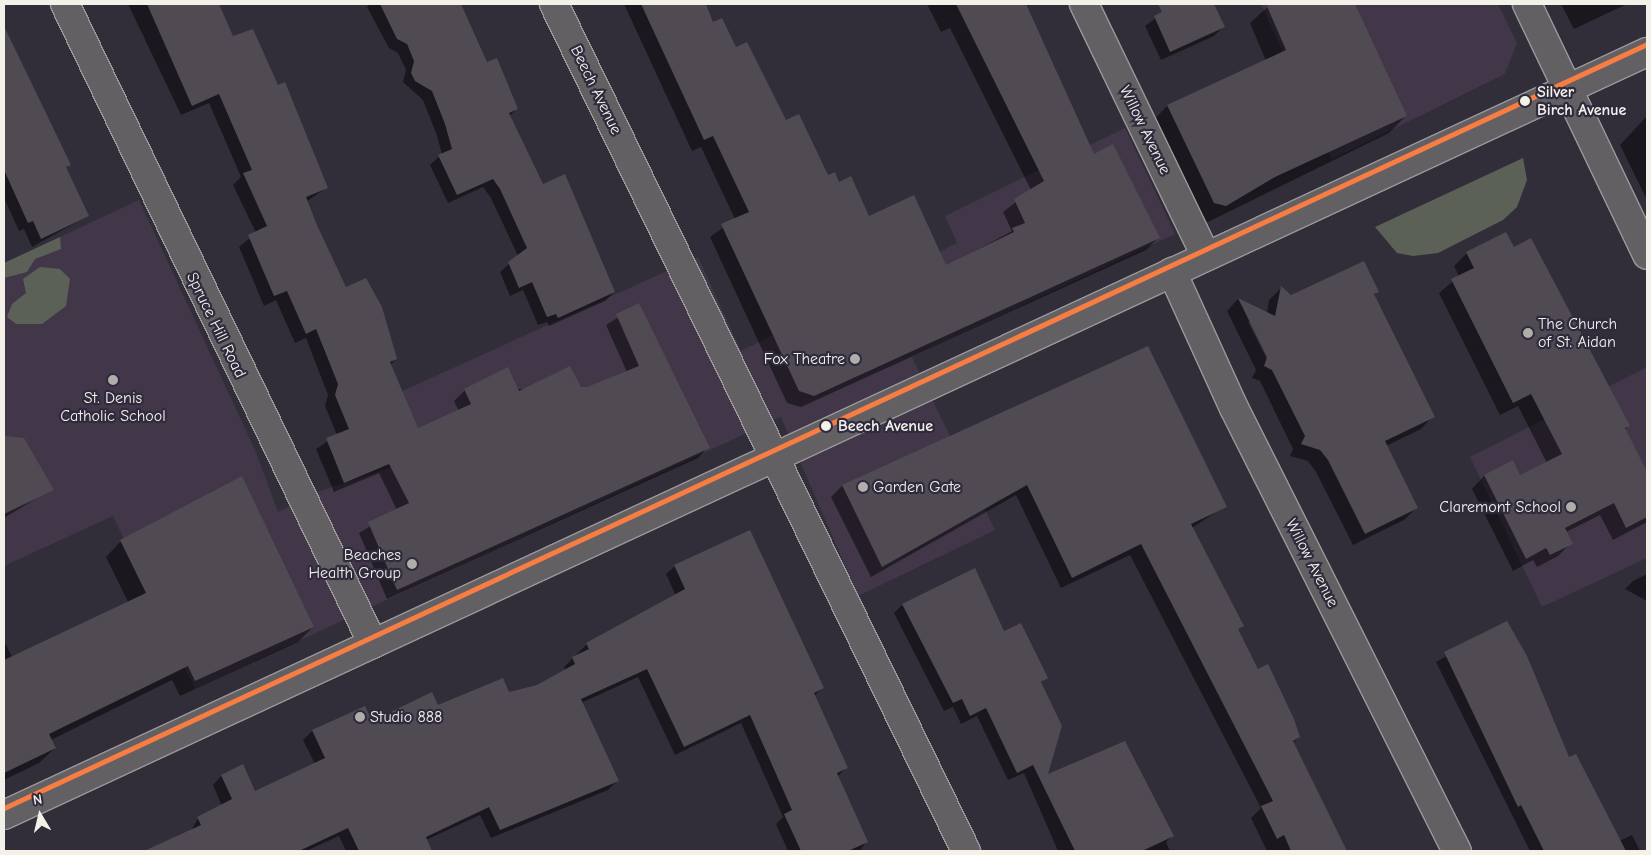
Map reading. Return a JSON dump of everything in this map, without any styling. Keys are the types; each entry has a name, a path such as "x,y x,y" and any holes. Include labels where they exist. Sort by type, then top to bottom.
{"street":[{"name":"Spruce Hill Road","path":"64,4 373,644"},
{"name":"Beech Avenue","path":"554,4 966,851"},
{"name":"Willow Avenue","path":"1084,4 1206,256"},
{"path":"1526,4 1647,255"},
{"path":"4,815 1647,52"},
{"name":"Willow Avenue","path":"1172,272 1234,408 1457,851"}],"shaded area":[{"path":"1261,4 1498,4 1517,43 1505,74 1332,159"},
{"path":"1125,128 1175,234 912,357 995,530 858,596 781,417 195,689 113,516 4,566 4,263 139,200 255,450 278,512 320,491 408,462 378,402 698,257 741,351 957,243 945,216"},
{"path":"1523,158 1527,180 1517,207 1503,220 1438,253 1413,256 1397,253 1375,227"},
{"path":"60,237 61,249 35,259 27,272 4,278 4,263"},
{"path":"40,267 60,269 70,279 66,306 42,324 16,324 7,317 12,304 26,293 23,279"},
{"name":"Claremont School","path":"1647,367 1647,558 1542,607 1470,457"}],"building":[{"path":"147,4 219,4 233,36 253,29 278,85 285,82 328,188 306,197 316,223 346,287 366,278 382,307 397,359 390,362 418,428 471,404 464,389 508,367 519,391 570,366 581,387 587,387 639,366 616,314 639,303 710,448 397,590 368,522 409,503 389,464 344,483 326,438 349,429 335,395 338,384 316,329 306,334 287,291 274,296 248,235 267,226 243,173 252,170 219,94 192,106"},
{"path":"380,4 461,4 487,62 497,58 518,109 509,113 543,184 565,174 615,292 558,318 556,314 547,317 532,282 519,288 508,262 527,248 500,189 493,179 457,195 438,155 452,149 445,124 432,91 415,81 411,73 414,61 407,44 397,39"},
{"path":"641,4 706,4 713,22 722,18 736,47 747,42 786,120 799,114 828,175 835,172 839,182 851,176 869,216 914,195 946,265 1014,232 1012,228 1025,223 1014,199 1044,181 956,4 1026,4 1094,154 1113,144 1160,238 814,396 799,391 721,224 749,212 713,136 704,140"},
{"path":"1158,4 1214,4 1225,27 1170,52 1154,16 1162,12"},
{"path":"1266,4 1355,4 1407,116 1275,177 1226,206 1214,203 1167,105 1286,50"},
{"path":"4,26 71,165 66,167 89,216 41,239 33,221 28,223 4,170"},
{"path":"1506,232 1514,247 1531,238 1630,426 1625,428 1647,472 1647,517 1626,528 1614,503 1565,528 1573,544 1550,555 1546,548 1526,559 1484,475 1513,460 1520,475 1562,454 1531,394 1513,403 1451,279 1474,268 1466,252"},
{"path":"1364,261 1379,292 1374,294 1435,417 1385,441 1418,508 1365,534 1328,460 1320,450 1301,444 1305,436 1272,370 1264,366 1267,357 1238,298 1275,316 1281,286 1291,295"},
{"path":"1148,346 1227,507 1191,524 1244,626 1238,629 1258,669 1268,664 1294,719 1300,737 1293,741 1347,851 1291,851 1284,835 1277,839 1261,806 1273,801 1141,544 1072,578 1027,485 882,567 842,485"},
{"path":"4,436 24,438 54,490 4,514"},
{"path":"242,476 314,627 195,681 188,666 49,734 56,748 4,773 4,660 146,593 120,540"},
{"path":"750,530 824,688 814,693 848,768 837,773 868,842 848,851 801,851 784,814 792,810 750,715 684,747 647,669 581,699 619,781 500,830 489,807 426,837 432,851 359,851 348,828 299,851 144,851 201,825 197,817 232,799 221,775 243,764 255,791 325,758 312,730 365,706 372,721 432,692 438,705 503,678 509,692 537,685 575,664 572,657 589,649 586,643 685,589 674,565"},
{"path":"975,568 1004,631 1021,623 1048,678 1041,682 1062,726 1048,774 1125,741 1174,836 1142,851 1075,851 1033,765 1017,773 986,708 970,716 962,699 953,703 902,604"},
{"path":"1507,621 1527,656 1569,757 1576,754 1626,851 1544,851 1521,805 1518,807 1444,652"}],"transit line":[{"path":"4,808 1647,44"}],"place":[{"name":"Silver Birch Avenue","path":"1525,101"},
{"name":"The Church of St. Aidan","path":"1528,333"},
{"name":"Fox Theatre","path":"855,359"},
{"name":"St. Denis Catholic School","path":"113,380"},
{"name":"Beech Avenue","path":"826,426"},
{"name":"Garden Gate","path":"863,487"},
{"name":"Claremont School","path":"1571,507"},
{"name":"Beaches Health Group","path":"412,564"},
{"name":"Studio 888","path":"360,717"}]}
